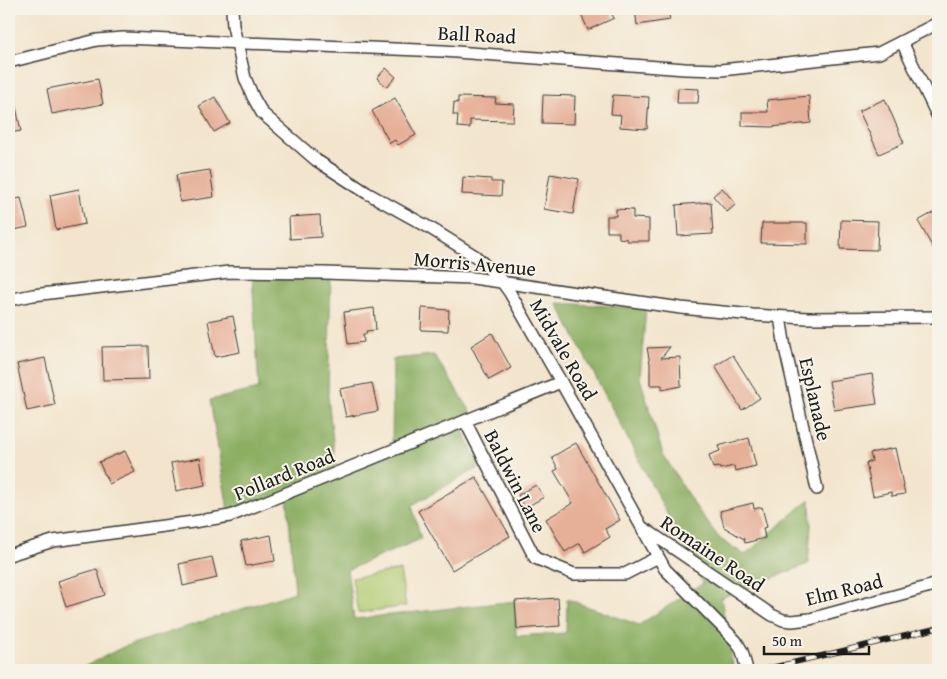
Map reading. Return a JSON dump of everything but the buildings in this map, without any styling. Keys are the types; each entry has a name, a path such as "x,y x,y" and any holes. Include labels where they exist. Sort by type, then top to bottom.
{"street":[{"name":"Midvale Road","path":"232,9 245,78 262,113 316,160 367,194 430,228 475,256 502,282 561,382 665,569 736,641 742,651 747,670"},
{"name":"Ball Road","path":"9,62 98,40 123,38 443,50 685,69 721,70 880,53 938,23"},
{"path":"902,42 938,117"},
{"name":"Morris Avenue","path":"9,300 32,295 229,272 324,273 463,278 681,308 780,317 938,317"},
{"name":"Esplanade","path":"780,317 785,348 817,489"},
{"name":"Pollard Road","path":"9,555 53,541 230,516 561,382"},
{"name":"Baldwin Lane","path":"465,421 534,558"},
{"name":"Romaine Road","path":"643,528 761,608"},
{"name":"Romaine Road","path":"534,558 574,574 625,574 658,557"},
{"name":"Elm Road","path":"761,608 783,620 810,619 938,584"}],"green space":[{"path":"331,273 328,397 337,476 392,453 393,359 434,355 477,421 461,427 480,467 412,505 421,539 347,570 354,619 516,601 516,636 566,633 567,599 639,625 703,583 557,303 646,308 640,378 663,454 693,503 720,539 745,555 810,499 811,526 808,564 721,598 733,666 737,670 78,670 123,647 295,592 287,495 229,516 210,400 259,389 252,275"},
{"path":"400,570 406,606 358,613 352,578"}],"railway":[{"path":"762,670 938,628"}]}
